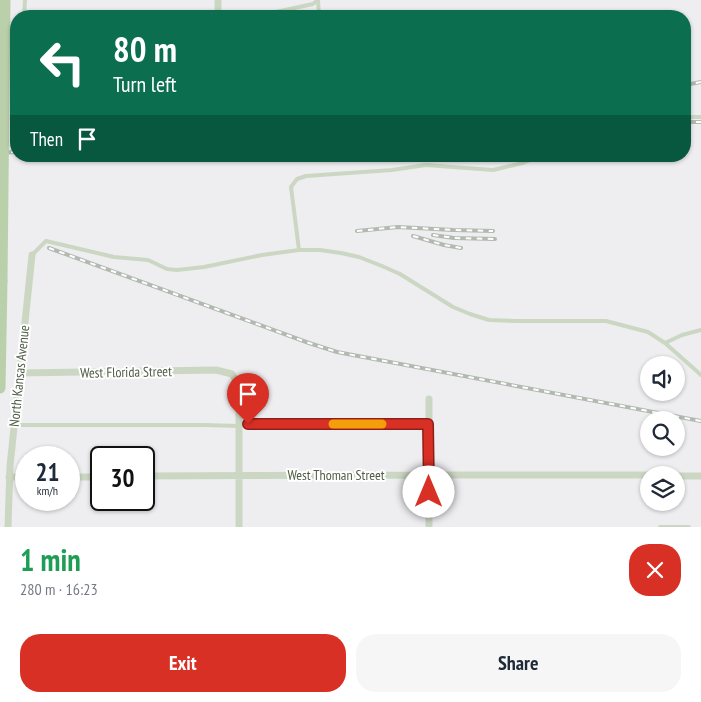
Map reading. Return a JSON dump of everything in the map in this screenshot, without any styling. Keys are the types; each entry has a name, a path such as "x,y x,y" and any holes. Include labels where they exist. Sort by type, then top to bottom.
{"main road":[{"path":"0,388 5,0"}],"street":[{"name":"North Kansas Avenue","path":"8,527 9,477 32,255"},
{"name":"West Florida Street","path":"19,373 216,370 232,374 237,382 239,426"},
{"path":"429,398 429,527"},
{"path":"239,426 239,527"},
{"name":"West Thoman Street","path":"155,476 640,476"},
{"path":"685,476 701,476"},
{"path":"9,477 15,477"}],"lane":[{"path":"288,10 313,4 318,0"},
{"path":"299,250 291,187 296,179 306,176 392,170 426,165 493,170 525,162"},
{"path":"32,255 46,241 114,257 148,260 167,269 177,270 299,250 341,253 359,257 400,274 453,307 489,320 606,321 648,332 665,343 701,375"},
{"path":"665,343 682,335 701,330"},
{"path":"14,426 428,424"},
{"path":"660,527 689,527"}],"railway":[{"path":"691,84 701,82"},
{"path":"691,122 701,122"},
{"path":"0,153 10,152"},
{"path":"357,231 398,227 493,231"},
{"path":"433,235 454,238 495,239"},
{"path":"413,236 461,248"},
{"path":"49,248 337,352 701,421"}],"slow traffic":[{"path":"333,424 382,424"}],"route":[{"path":"248,424 428,424 429,492"}]}
